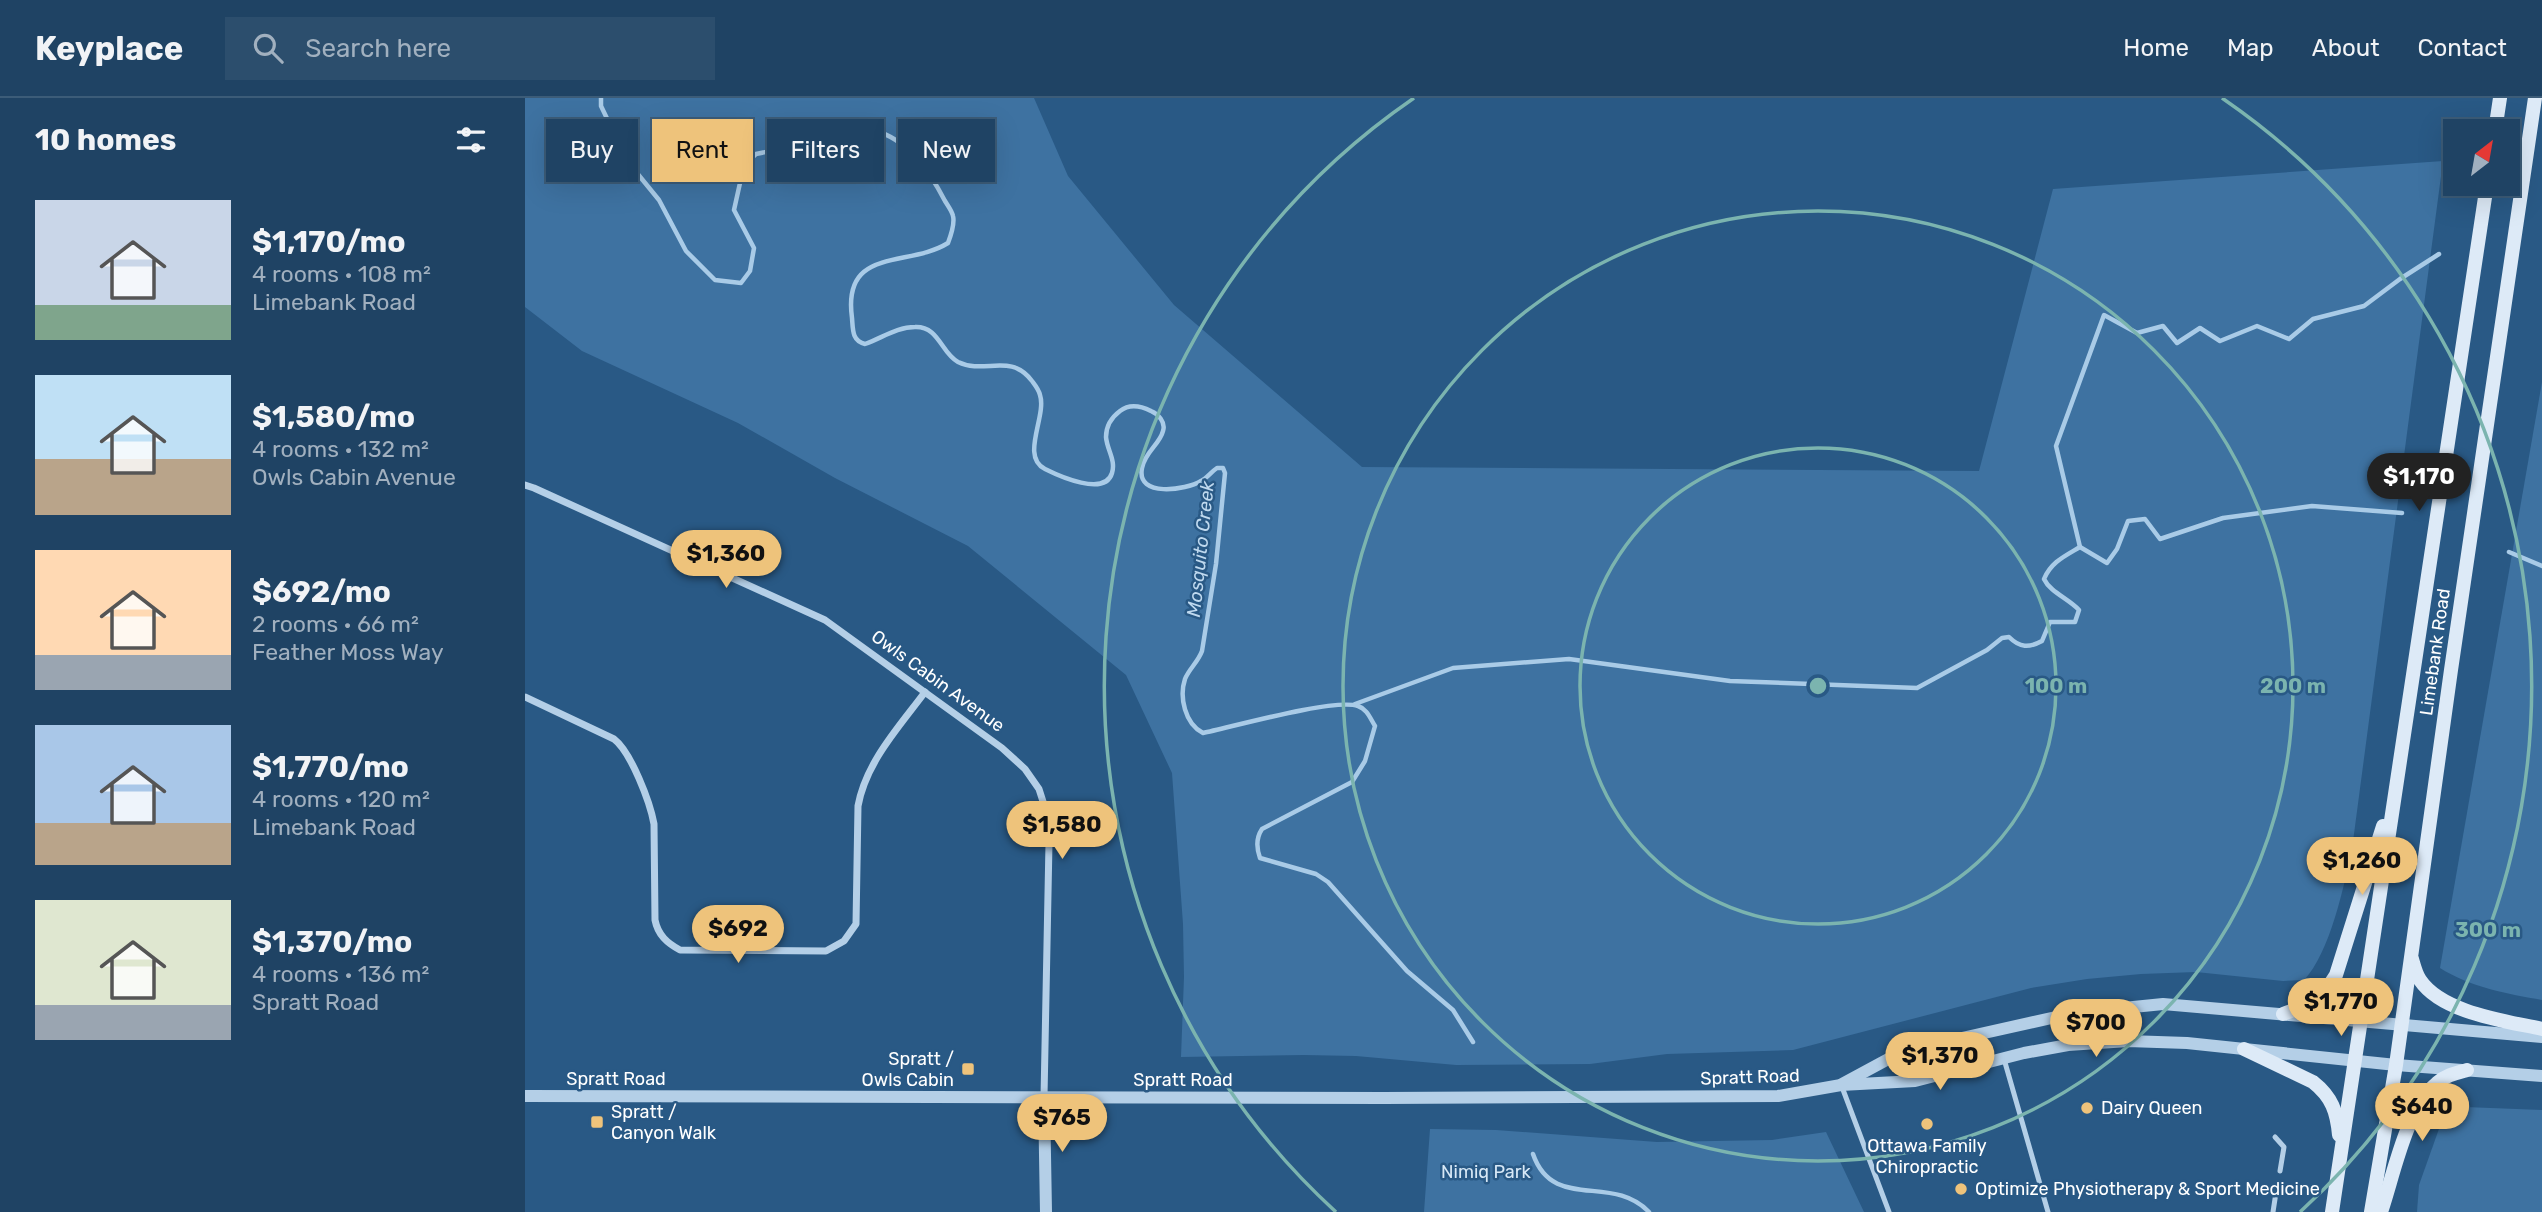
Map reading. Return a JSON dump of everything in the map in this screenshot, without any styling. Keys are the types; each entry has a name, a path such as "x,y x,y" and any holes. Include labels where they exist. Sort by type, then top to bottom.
{"main road":[{"path":"2497,119 2500,98"},
{"name":"Limebank Road","path":"2371,1212 2402,1025 2535,98"},
{"name":"Limebank Road","path":"2332,1212 2485,196"},
{"path":"2283,1014 2315,999 2336,975 2398,778"},
{"path":"2411,957 2416,973 2426,987 2453,1005 2484,1016 2542,1029"},
{"path":"2244,1049 2313,1082 2322,1090 2335,1108 2341,1155"},
{"path":"2381,1212 2405,1139 2422,1100 2447,1076 2467,1070"}],"street":[{"name":"Owls Cabin Avenue","path":"525,485 825,620 1016,759 1039,789 1044,801 1049,843 1044,1097"},
{"path":"525,698 614,739 625,749 652,812 655,920 657,928 670,945 680,950 826,951 844,941 856,924 858,806 864,783 878,755 925,692"},
{"name":"Spratt Road","path":"1841,1085 1892,1057 1952,1040 2074,1013 2163,1004 2542,1037"},
{"name":"Spratt Road","path":"525,1096 1753,1096 1798,1093 1841,1085 1915,1081 2068,1045 2100,1042 2155,1042 2542,1076"},
{"path":"1044,1097 1046,1212"}],"lane":[{"path":"2004,1059 2048,1212"},
{"path":"1841,1085 1889,1212"},
{"path":"2275,1137 2284,1147 2280,1171"},
{"path":"2273,1212 2277,1186"}],"green space":[{"path":"525,98 1034,98 1068,176 1174,305 1362,467 1979,471 2053,189 2443,161 2352,849 2335,918 2313,968 2304,980 2283,981 2196,972 2087,979 2031,988 1793,1050 1667,1054 1590,1064 1456,1065 1356,1056 1304,1055 1181,1057 1183,924 1172,773 1126,675 968,546 835,478 738,423 582,351 525,307"},
{"path":"2542,382 2542,1000 2476,985 2440,968"},
{"path":"2465,1107 2542,1110 2542,1212 2417,1212 2419,1185 2445,1112"},
{"name":"Nimiq Park","path":"1430,1129 1496,1130 1657,1142 1772,1140 1826,1132 1864,1212 1424,1212"}],"waterway":[{"name":"Mosquito Creek","path":"601,98 601,106 628,162 659,200 686,251 715,280 741,283 750,271 754,248 734,210 744,165 756,154 873,130 886,134 907,149 925,168 952,212 953,226 948,243 932,250 881,263 867,269 857,279 852,295 855,338 865,344 902,329 923,328 935,335 947,353 958,362 978,366 1006,366 1024,372 1040,395 1040,414 1034,446 1038,463 1045,469 1071,480 1091,484 1108,480 1113,464 1106,437 1107,429 1117,413 1131,407 1154,412 1161,419 1164,428 1142,468 1142,478 1147,484 1164,489 1185,487 1203,480 1217,468 1223,468 1225,473 1216,564 1202,651 1183,686 1183,702 1188,717 1203,733 1328,706 1358,706 1366,712 1375,726 1365,761 1352,782 1262,829 1257,846 1260,858 1316,874 1328,882 1407,971 1453,1010 1473,1042"},
{"path":"2080,547 2056,446 2104,315 2137,333 2163,326 2177,343 2200,328 2220,341 2257,326 2289,339 2313,319 2364,306 2439,254"},
{"path":"1355,704 1453,668 1569,659 1730,681 1917,688 1987,650 2002,638 2009,637 2025,646 2033,645 2042,641 2050,622 2075,622 2079,610 2047,584 2044,579 2047,573 2059,560 2080,547 2107,563 2117,549 2128,521 2145,519 2160,539 2223,518 2312,506 2402,513"},
{"path":"2509,552 2542,566"},
{"path":"1533,1154 1542,1172 1554,1182 1569,1188 1618,1195 1634,1201 1649,1212"}],"place":[{"name":"Spratt / Owls Cabin","path":"968,1069"},
{"name":"Dairy Queen","path":"2087,1108"},
{"name":"Spratt / Canyon Walk","path":"597,1122"},
{"name":"Ottawa Family Chiropractic","path":"1927,1124"},
{"name":"Optimize Physiotherapy & Sport Medicine","path":"1961,1189"}]}
